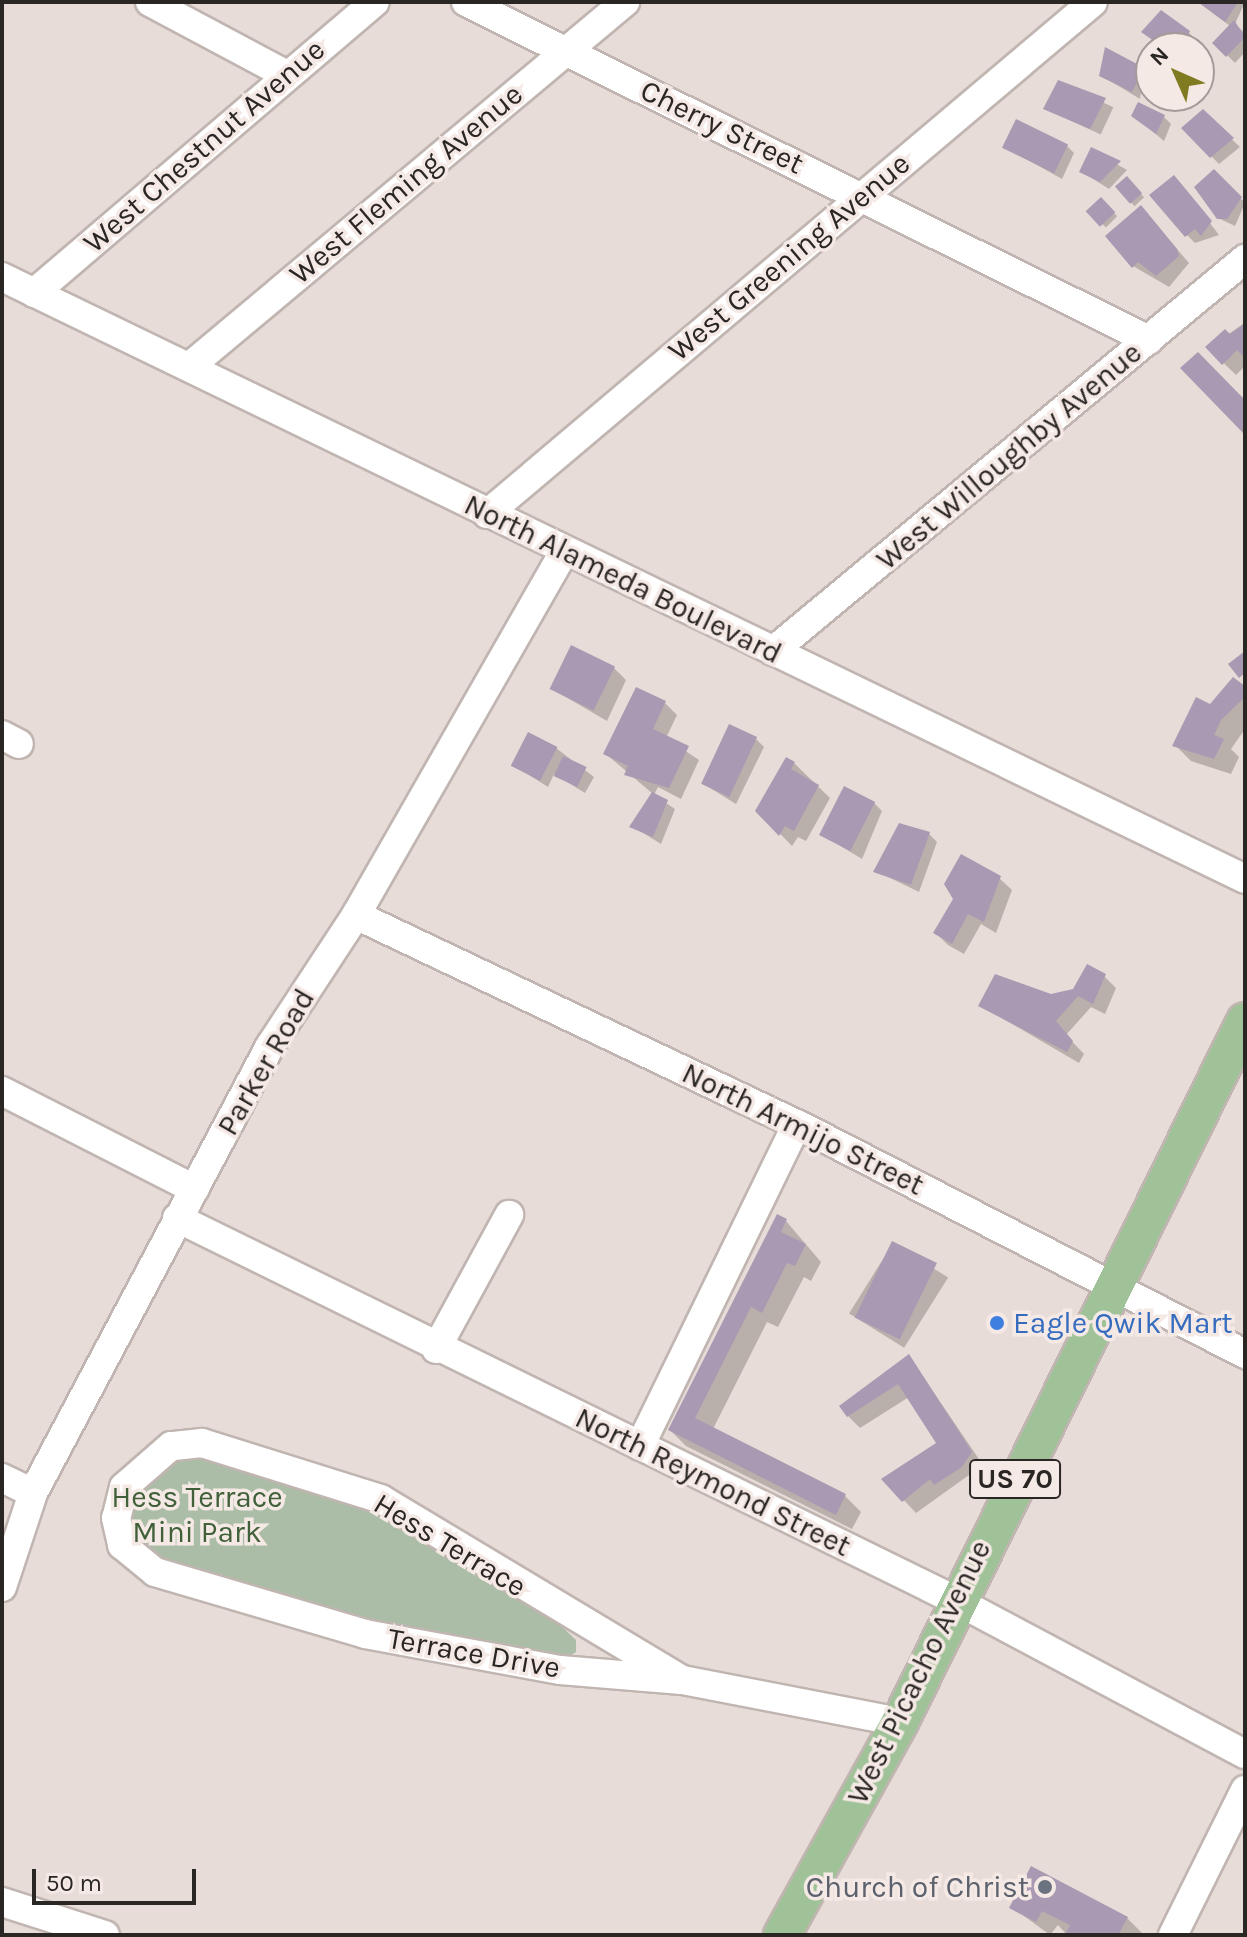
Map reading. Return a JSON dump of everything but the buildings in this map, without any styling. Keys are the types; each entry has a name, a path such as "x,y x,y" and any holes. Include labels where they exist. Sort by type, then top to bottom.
{"main road":[{"name":"West Picacho Avenue","path":"793,1931 900,1722 955,1600 1111,1284 1245,1021"}],"street":[{"path":"150,2 283,73"},
{"name":"West Chestnut Avenue","path":"34,293 283,73 375,2"},
{"name":"Cherry Street","path":"466,2 862,195 1149,340"},
{"name":"West Fleming Avenue","path":"189,367 625,2"},
{"name":"West Greening Avenue","path":"487,514 1093,2"},
{"name":"West Willoughby Avenue","path":"773,651 1245,259"},
{"name":"North Alameda Boulevard","path":"2,277 563,554 773,651 1245,879"},
{"name":"Parker Road","path":"2,1587 33,1493 270,1046 356,915 563,554"},
{"name":"North Armijo Street","path":"356,915 797,1124 1245,1354"},
{"path":"2,1091 194,1189"},
{"path":"640,1446 797,1124"},
{"path":"436,1349 509,1215"},
{"name":"North Reymond Street","path":"177,1218 436,1349 955,1600 1245,1754"},
{"name":"Hess Terrace","path":"124,1487 171,1446 202,1443 381,1499 682,1680"},
{"path":"2,1478 33,1493"},
{"name":"Terrace Drive","path":"124,1487 116,1518 122,1545 155,1572 365,1634 560,1670 682,1680 900,1722"},
{"path":"1173,1935 1245,1790"},
{"path":"2,1902 105,1935"}],"green space":[{"name":"Hess Terrace Mini Park","path":"173,1456 198,1457 378,1513 559,1624 576,1640 576,1652 564,1660 381,1624 147,1557 133,1540 129,1506 139,1485"}],"place":[{"name":"Eagle Qwik Mart","path":"997,1323"},
{"name":"Church of Christ","path":"1045,1887"}]}
